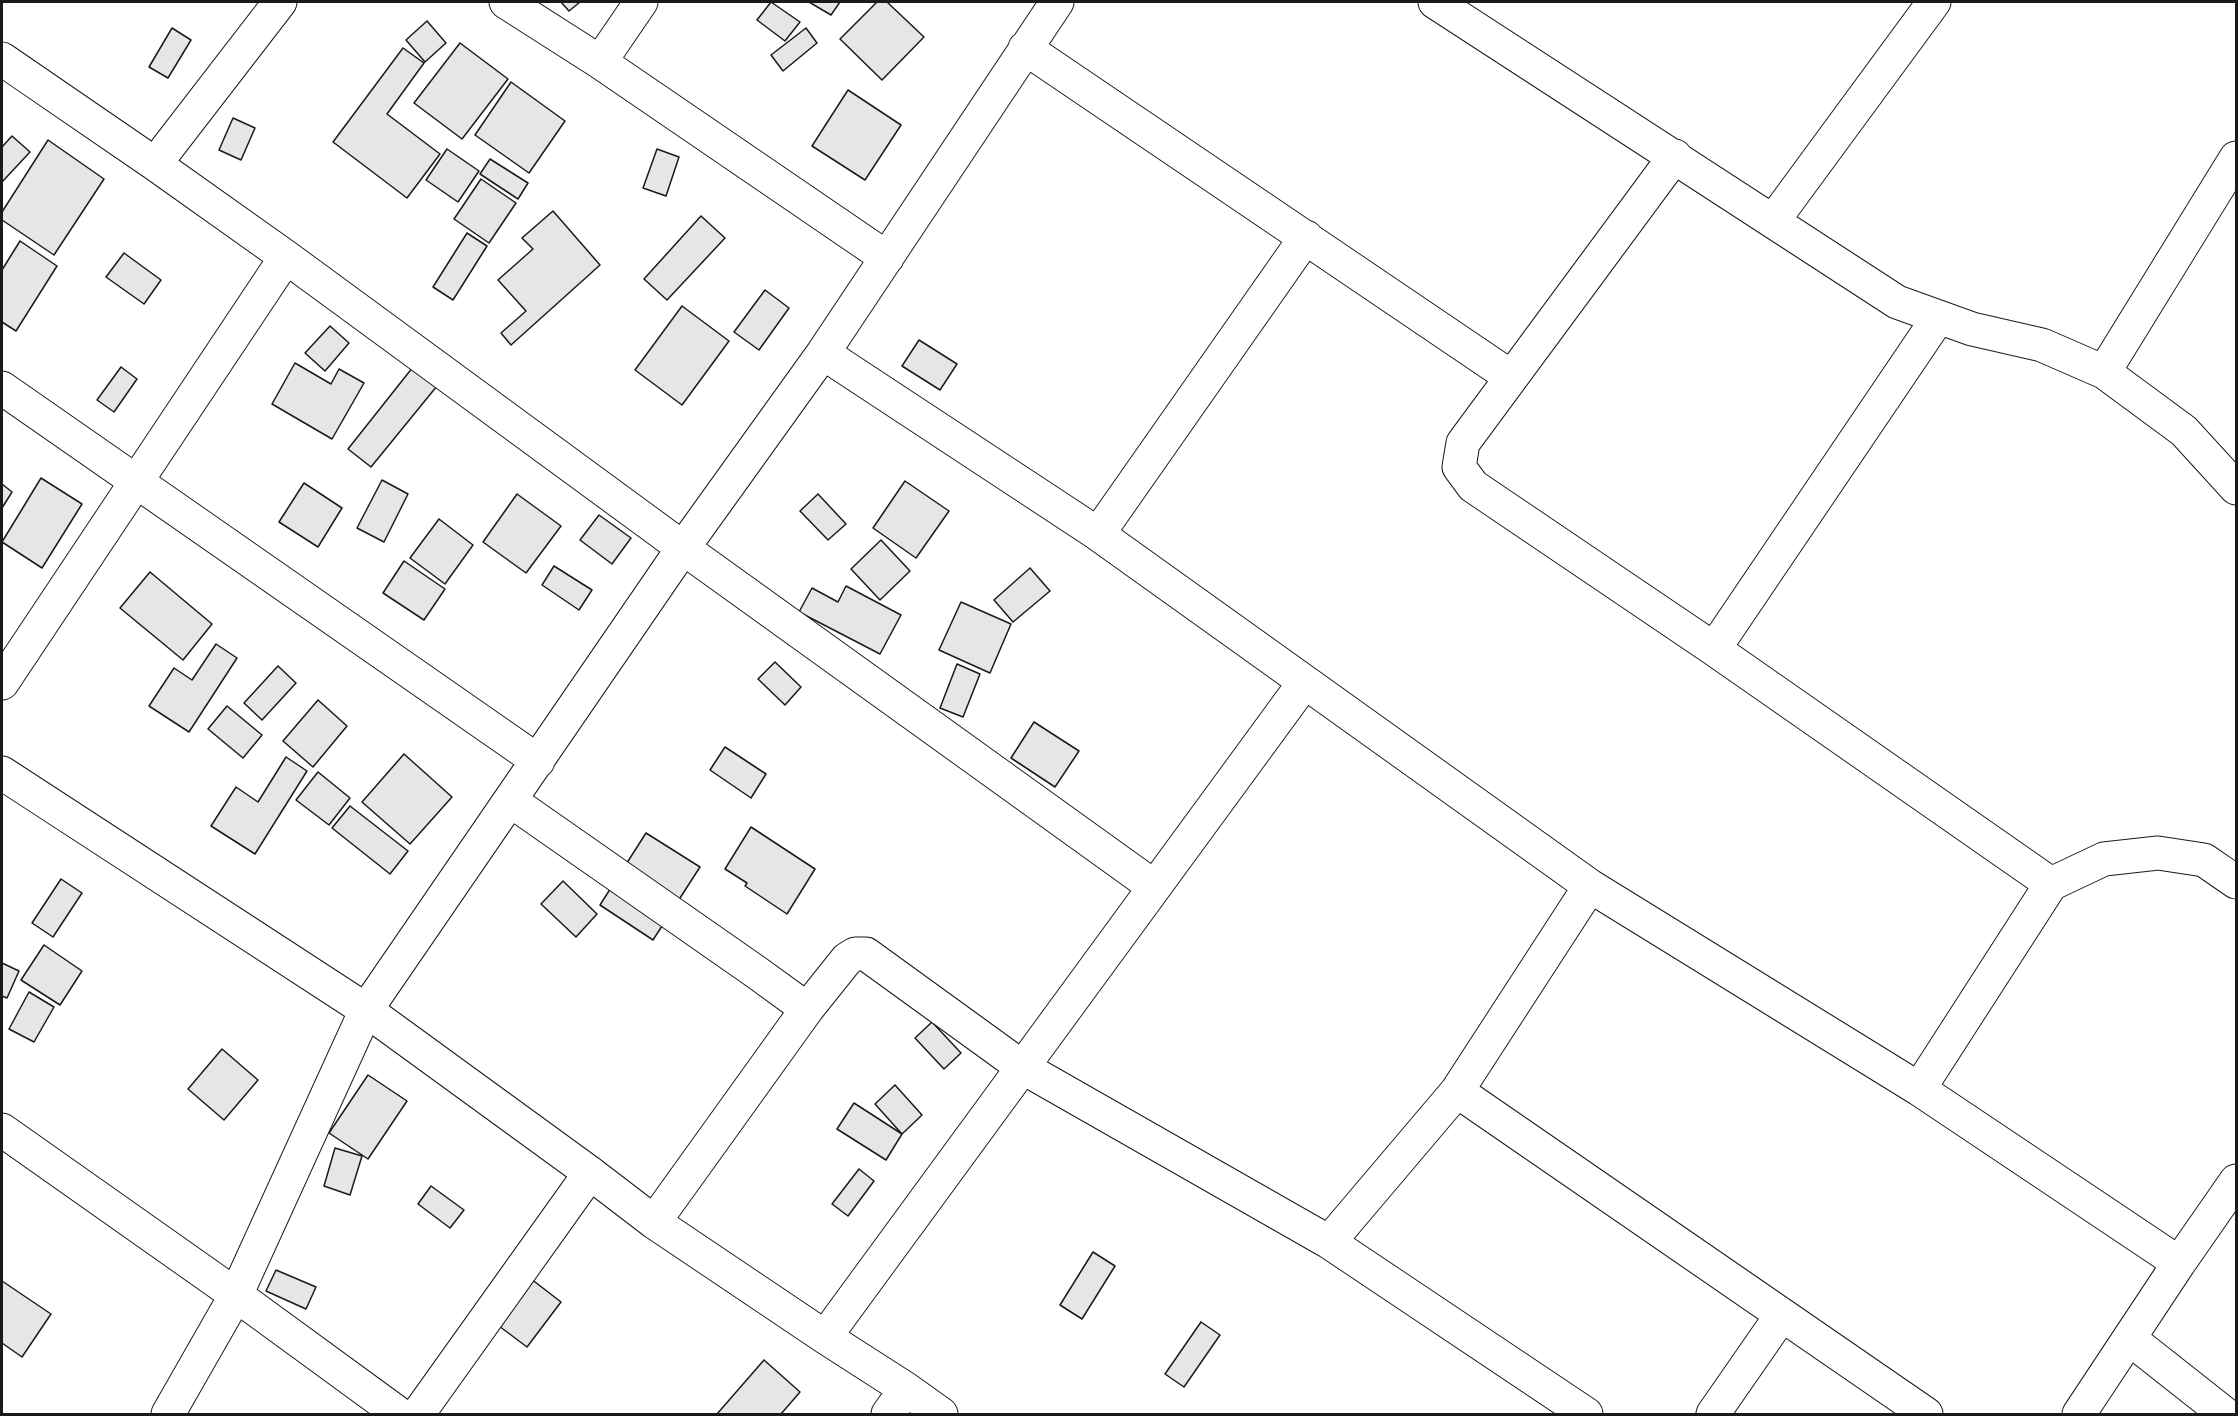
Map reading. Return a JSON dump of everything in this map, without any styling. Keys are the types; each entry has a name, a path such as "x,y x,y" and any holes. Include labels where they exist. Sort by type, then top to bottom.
{"street":[{"path":"155,164 280,2"},
{"path":"506,2 600,62 887,258"},
{"path":"600,62 641,2"},
{"path":"168,1414 236,1295 366,1010 683,548 823,353 1058,2"},
{"path":"1435,2 1896,302 1972,329 2042,345 2104,372 2184,431 2236,488"},
{"path":"1773,221 1931,3"},
{"path":"1026,48 1511,377"},
{"path":"2,59 286,257 683,548 1153,886"},
{"path":"1674,156 1463,443 1459,467 1473,486 1714,649 2051,884"},
{"path":"2104,372 2236,158"},
{"path":"1098,534 1306,237"},
{"path":"2,683 286,257"},
{"path":"1714,649 1938,318"},
{"path":"823,353 1098,534 1590,886 1919,1089 2179,1263"},
{"path":"2,388 538,760"},
{"path":"825,1337 1153,886 1304,683"},
{"path":"2,773 366,1010 654,1222 825,1337 897,1402 941,1414"},
{"path":"510,801 807,1009"},
{"path":"1919,1089 2051,884 2104,859 2158,853 2204,860 2236,882"},
{"path":"1329,1242 1457,1091 1590,886"},
{"path":"654,1222 807,1009 847,959 855,954 866,954 1022,1067 1329,1242 1586,1414"},
{"path":"1457,1091 1926,1414"},
{"path":"2,1130 236,1295 399,1414"},
{"path":"418,1414 590,1173"},
{"path":"2079,1414 2236,1181"},
{"path":"1713,1414 1781,1316"},
{"path":"2130,1339 2225,1414"}],"building":[{"path":"561,2 580,2 569,11"},
{"path":"771,2 800,22 785,41 757,20"},
{"path":"809,2 840,2 831,15"},
{"path":"877,2 887,2 924,37 882,80 840,39"},
{"path":"427,21 446,43 425,62 406,40"},
{"path":"172,28 191,40 168,78 149,67"},
{"path":"806,28 817,43 783,71 771,55"},
{"path":"460,43 508,79 462,139 414,103"},
{"path":"403,48 424,63 387,114 440,154 407,198 333,142"},
{"path":"511,82 565,121 529,173 475,135"},
{"path":"848,90 901,125 865,180 812,146"},
{"path":"233,118 255,128 241,160 219,150"},
{"path":"12,136 30,152 2,182 2,147"},
{"path":"48,140 104,179 54,255 2,220 2,212"},
{"path":"447,149 479,171 458,202 426,180"},
{"path":"657,149 679,157 666,196 643,188"},
{"path":"490,159 528,183 518,199 480,174"},
{"path":"481,179 516,203 489,243 454,219"},
{"path":"553,211 600,265 511,345 501,333 526,311 498,280 533,249 522,238"},
{"path":"701,216 725,238 667,300 644,279"},
{"path":"467,233 487,246 453,300 433,287"},
{"path":"20,241 57,266 16,331 2,322 2,270"},
{"path":"124,253 161,280 144,304 106,277"},
{"path":"765,290 789,308 759,350 734,332"},
{"path":"682,306 729,341 682,405 635,370"},
{"path":"330,326 349,343 325,371 305,353"},
{"path":"919,340 957,364 940,390 902,366"},
{"path":"295,363 331,384 339,369 364,383 332,439 272,404"},
{"path":"121,367 137,379 114,412 97,400"},
{"path":"413,367 437,386 371,467 348,449"},
{"path":"41,478 82,504 42,568 2,542"},
{"path":"382,480 408,494 384,542 357,528"},
{"path":"905,481 949,511 916,558 873,528"},
{"path":"304,483 342,508 318,547 279,522"},
{"path":"2,484 12,492 2,508"},
{"path":"517,494 561,526 526,573 483,542"},
{"path":"818,494 846,524 828,540 800,511"},
{"path":"599,515 631,538 612,564 580,540"},
{"path":"439,519 473,545 445,584 410,558"},
{"path":"881,540 910,571 880,600 851,569"},
{"path":"404,561 445,589 424,620 383,593"},
{"path":"554,566 592,590 579,610 542,585"},
{"path":"1030,568 1050,591 1013,622 994,600"},
{"path":"150,572 212,624 183,660 120,608"},
{"path":"846,586 901,615 880,654 799,612 812,588 838,602"},
{"path":"961,602 1011,624 990,673 939,650"},
{"path":"216,644 237,658 189,732 149,706 174,668 192,680"},
{"path":"775,662 801,687 785,705 758,679"},
{"path":"957,664 980,674 963,717 940,708"},
{"path":"278,666 296,683 262,720 244,703"},
{"path":"318,700 347,726 313,767 283,741"},
{"path":"227,706 262,735 243,758 208,729"},
{"path":"1034,722 1079,751 1055,787 1011,758"},
{"path":"725,747 766,774 751,798 710,770"},
{"path":"404,754 452,797 410,844 362,802"},
{"path":"286,757 307,771 255,854 211,826 236,787 258,802"},
{"path":"318,772 350,798 329,825 296,800"},
{"path":"350,806 408,851 390,874 332,828"},
{"path":"751,827 815,869 787,914 745,886 747,883 725,869"},
{"path":"646,833 700,867 653,940 600,905"},
{"path":"61,879 82,893 53,937 32,923"},
{"path":"563,881 597,914 576,937 541,904"},
{"path":"44,945 82,971 60,1005 21,980"},
{"path":"2,963 19,971 7,998 2,996"},
{"path":"29,992 54,1007 34,1042 9,1029"},
{"path":"932,1022 961,1053 944,1069 915,1038"},
{"path":"222,1049 258,1080 224,1120 188,1089"},
{"path":"368,1075 407,1101 368,1159 329,1133"},
{"path":"895,1085 922,1115 902,1134 875,1104"},
{"path":"854,1103 902,1134 886,1160 837,1129"},
{"path":"335,1148 362,1156 350,1195 324,1186"},
{"path":"859,1169 874,1181 848,1216 832,1204"},
{"path":"431,1186 464,1210 450,1228 418,1204"},
{"path":"1093,1252 1115,1266 1082,1319 1060,1305"},
{"path":"513,1265 561,1302 527,1347 479,1311"},
{"path":"276,1270 316,1287 306,1309 266,1291"},
{"path":"2,1281 51,1314 22,1357 2,1343"},
{"path":"1201,1322 1220,1335 1184,1387 1165,1374"},
{"path":"764,1360 800,1392 781,1414 717,1414"}]}
